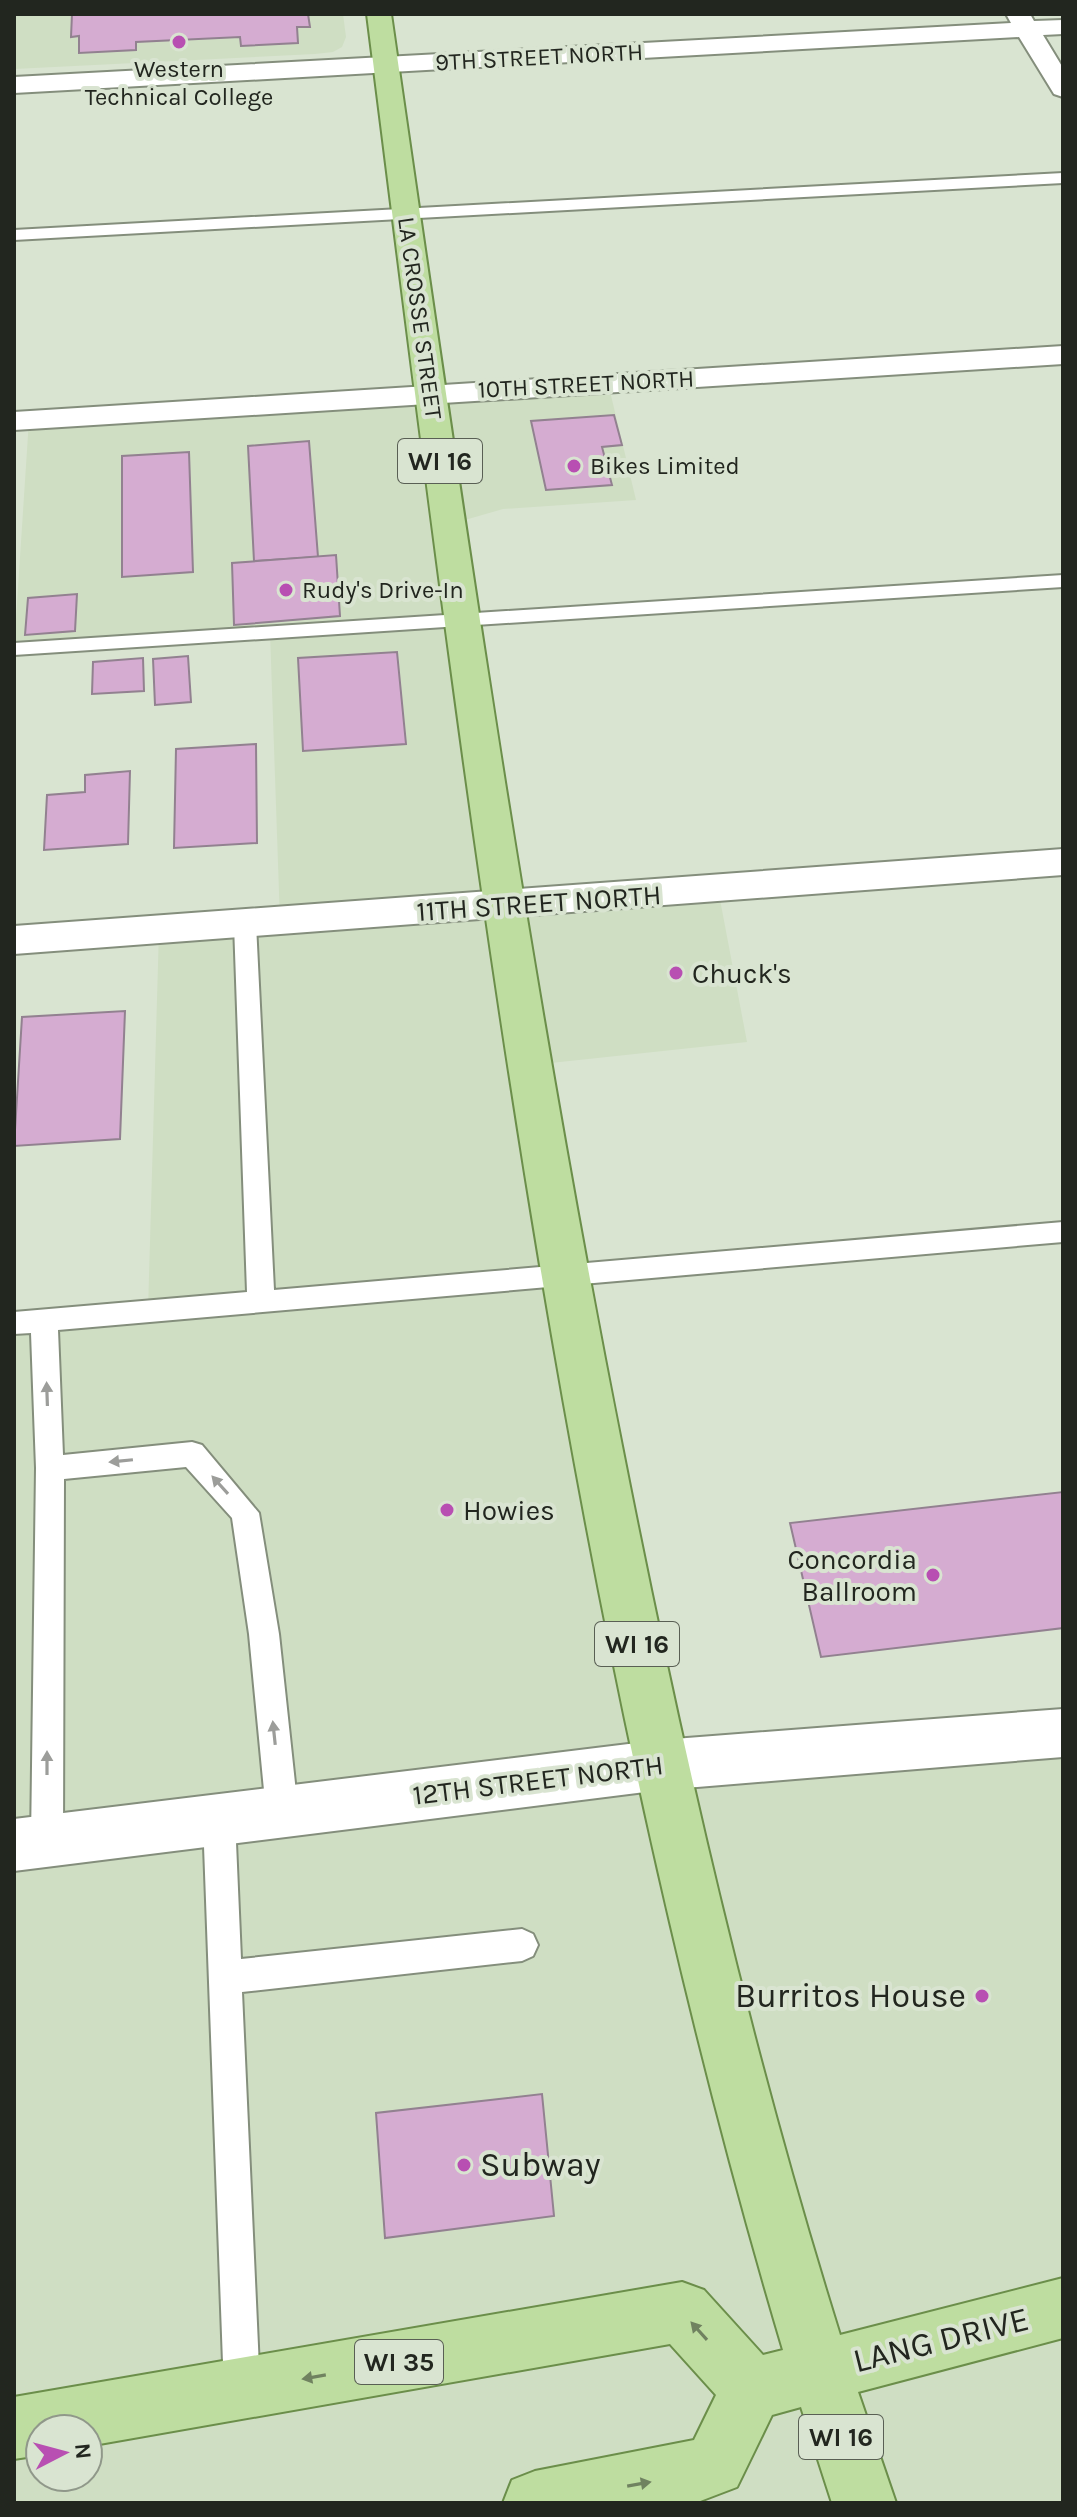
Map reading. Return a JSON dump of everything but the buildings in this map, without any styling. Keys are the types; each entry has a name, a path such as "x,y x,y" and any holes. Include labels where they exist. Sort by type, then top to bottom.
{"main road":[{"name":"LA CROSSE STREET","path":"379,14 429,394 507,906"},
{"name":"WI 16","path":"507,906 564,1275 661,1765 757,2157 818,2371 864,2503"},
{"name":"LANG DRIVE","path":"752,2389 1063,2308"},
{"name":"WI 35","path":"14,2428 682,2312 752,2389"},
{"path":"535,2503 677,2477 715,2465 752,2389"}],"street":[{"name":"9TH STREET NORTH","path":"14,85 385,65 1023,21 1063,27"},
{"path":"1023,21 1063,89"},
{"name":"10TH STREET NORTH","path":"14,421 1063,355"},
{"name":"11TH STREET NORTH","path":"14,940 507,906 1063,862"},
{"name":"12TH STREET NORTH","path":"31,1843 661,1765 1063,1733"}],"lane":[{"path":"14,235 1063,178"},
{"path":"14,649 1063,581"},
{"path":"245,924 261,1301"},
{"path":"14,1323 1063,1232"},
{"path":"31,1843 50,1468 44,1320"},
{"path":"50,1468 192,1454 245,1513 264,1634 282,1811"},
{"path":"219,1819 242,2390"},
{"path":"225,1977 522,1945"}],"shaded area":[{"name":"Western Technical College","path":"14,14 343,14 346,37 342,47 333,52 315,54 14,69"},
{"path":"608,383 636,500 503,509 451,524 507,906 718,889 747,1042 532,1065 661,1764 1063,1751 1063,2503 14,2503 14,1323 148,1311 159,930 280,921 270,632 14,649 29,420"}],"place":[{"name":"Western Technical College","path":"179,42"},
{"name":"Bikes Limited","path":"574,466"},
{"name":"Rudy's Drive-In","path":"286,590"},
{"name":"Chuck's","path":"676,973"},
{"name":"Howies","path":"447,1510"},
{"name":"Concordia Ballroom","path":"933,1575"},
{"name":"Burritos House","path":"982,1996"},
{"name":"Subway","path":"464,2165"}]}
